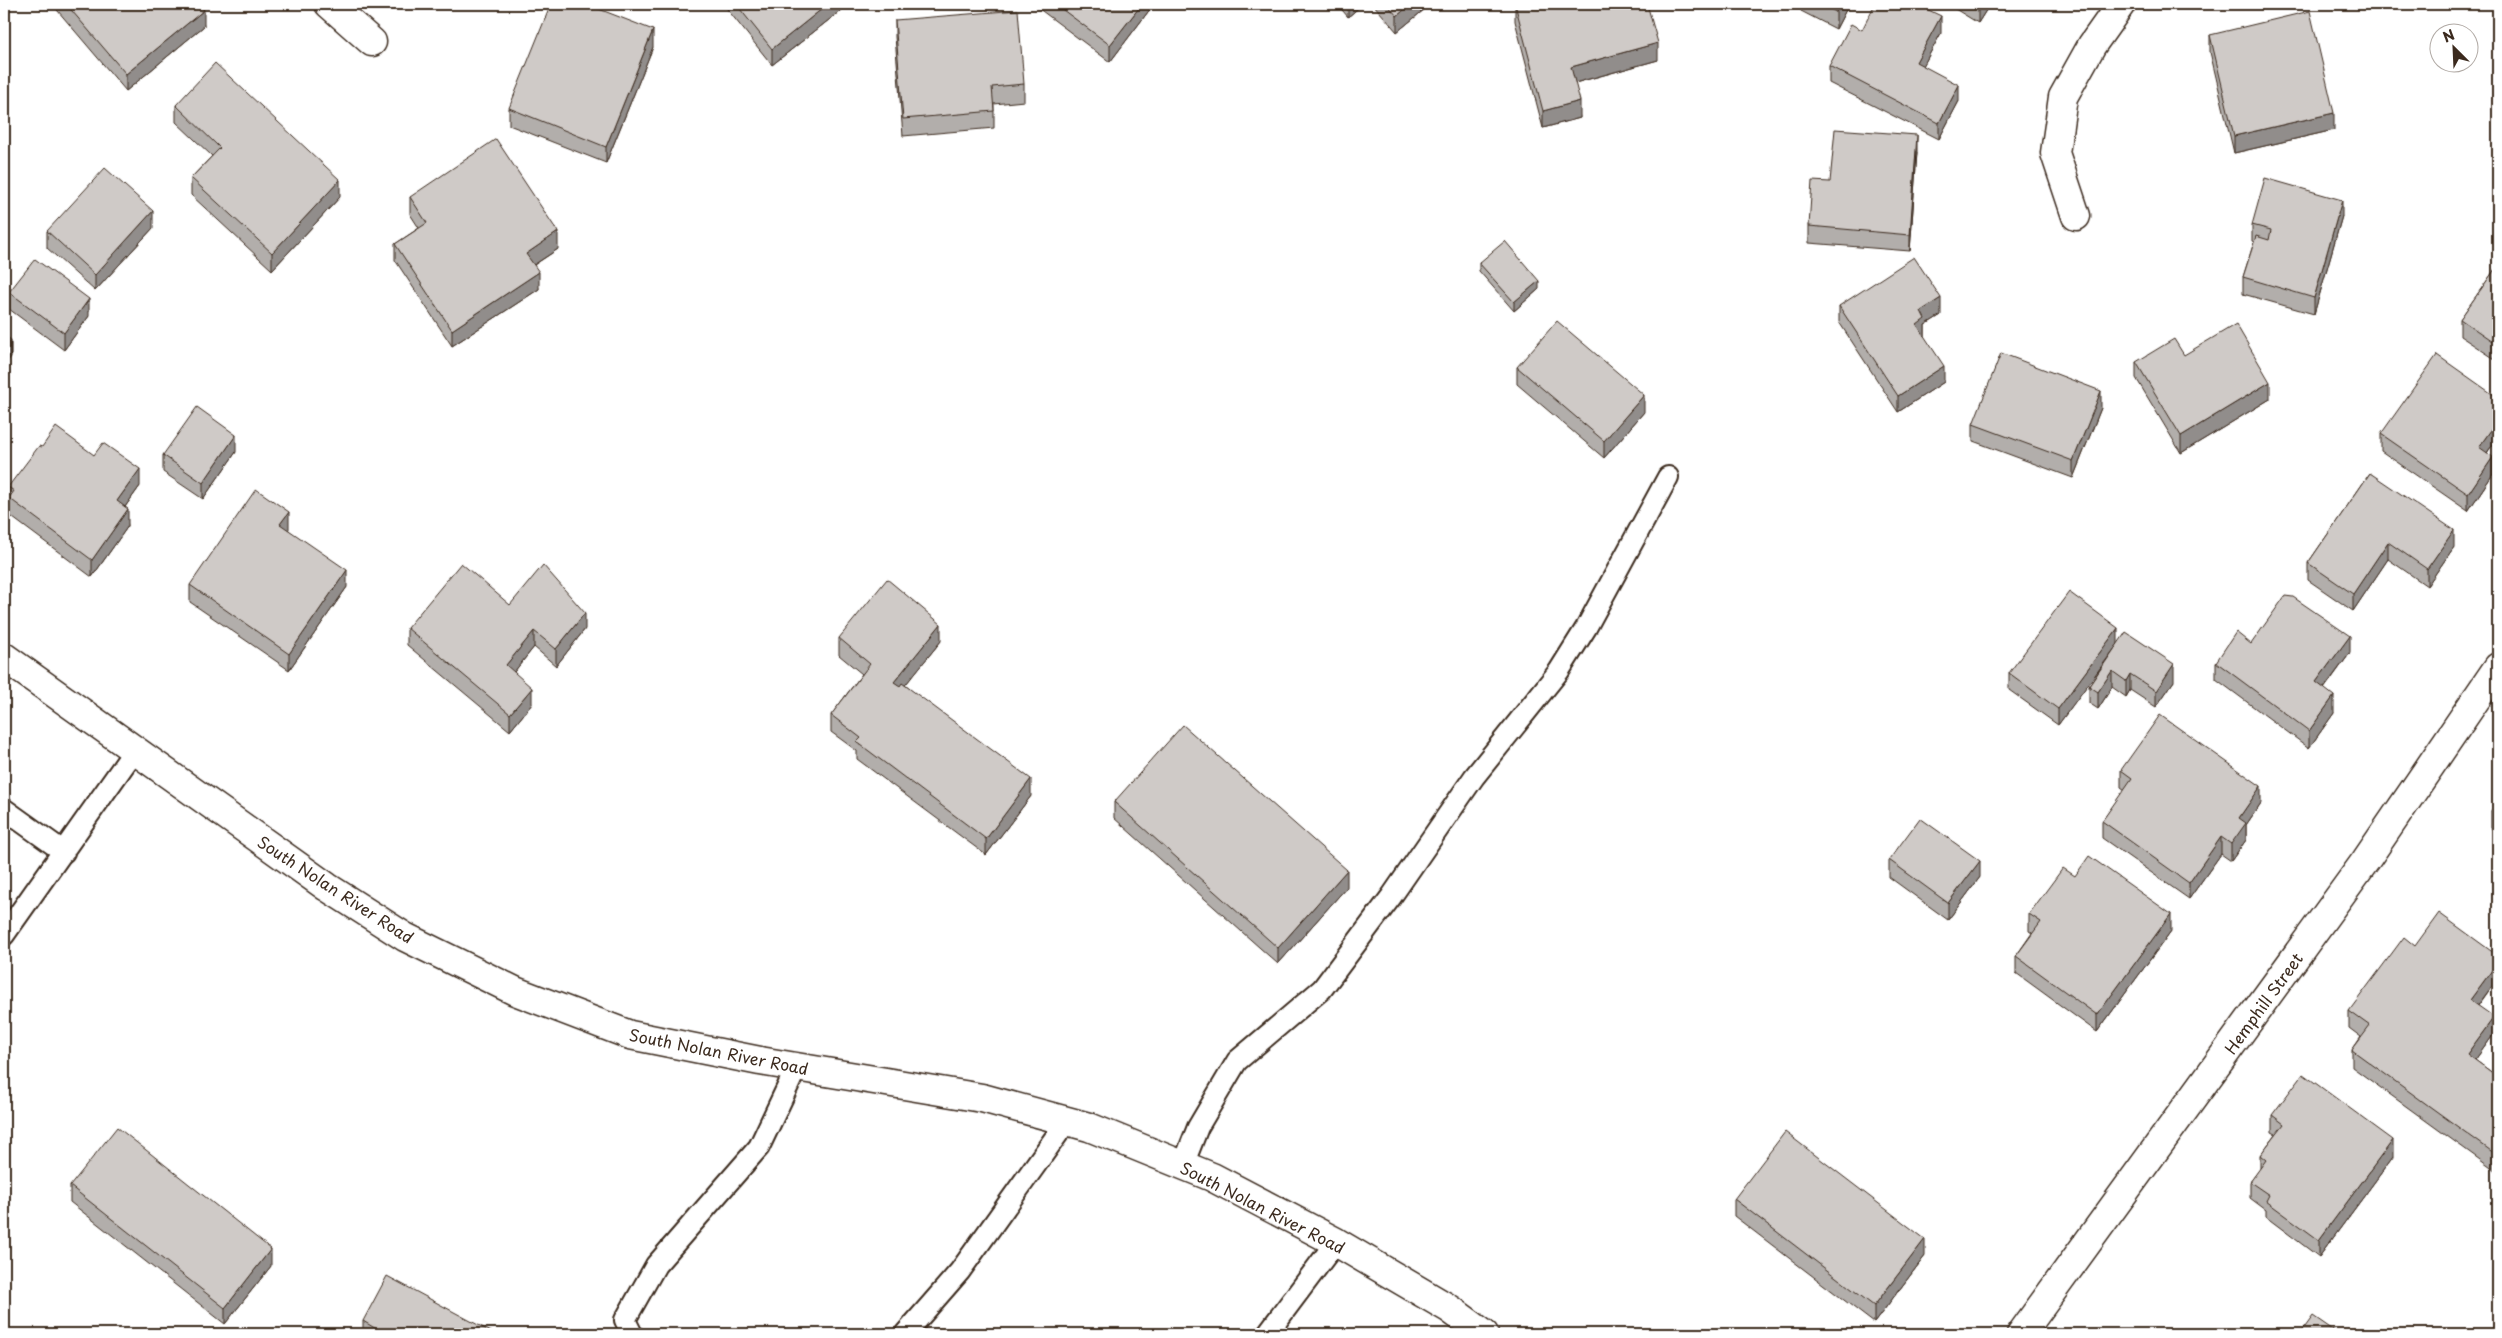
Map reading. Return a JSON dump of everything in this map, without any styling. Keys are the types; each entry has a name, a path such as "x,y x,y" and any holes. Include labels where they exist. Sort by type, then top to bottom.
{"main road":[{"path":"329,4 372,42"},
{"path":"2076,216 2055,153 2063,97 2092,45 2121,4"},
{"name":"South Nolan River Road","path":"4,657 327,887 405,937 515,992 630,1035 797,1067 982,1098 1089,1127 1212,1177 1336,1242 1450,1310 1484,1334"},
{"name":"Hemphill Street","path":"2021,1334 2366,860 2498,667"}],"lane":[{"path":"1183,1165 1198,1127 1237,1061 1322,989 1391,897 1474,777 1559,671 1586,628 1668,476"},
{"path":"4,935 134,751"},
{"path":"4,808 64,852"},
{"path":"632,1334 626,1320 656,1265 759,1147 797,1067"},
{"path":"905,1334 960,1271 1067,1121"},
{"path":"1267,1334 1336,1242"}],"building":[{"path":"66,4 199,4 204,10 126,74"},
{"path":"551,4 586,4 653,30 606,147 509,108"},
{"path":"736,4 828,4 772,49"},
{"path":"1055,4 1142,4 1110,45"},
{"path":"1387,4 1411,4 1397,16"},
{"path":"1515,4 1647,4 1658,43 1571,67 1580,101 1543,111"},
{"path":"1820,4 1840,4 1836,12"},
{"path":"1875,4 1916,4 1941,16 1916,62 1959,85 1939,123 1829,66 1851,24 1862,30"},
{"path":"1018,10 1024,84 992,87 994,111 903,119 895,20"},
{"path":"2310,11 2334,113 2234,136 2210,35"},
{"path":"215,63 340,180 272,253 191,178 220,148 176,105"},
{"path":"1835,129 1917,135 1910,235 1809,226 1812,181 1830,182"},
{"path":"496,139 558,232 526,254 539,272 452,330 395,244 427,223 410,197"},
{"path":"105,168 153,211 95,275 47,231"},
{"path":"2265,178 2342,200 2314,298 2243,277 2256,236 2269,240 2271,230 2252,225"},
{"path":"1505,241 1539,281 1514,302 1479,263"},
{"path":"1914,257 1941,298 1921,311 1925,319 1917,325 1944,366 1898,396 1839,306"},
{"path":"35,259 89,299 64,333 9,292"},
{"path":"2498,265 2498,345 2460,319"},
{"path":"1557,321 1644,395 1604,441 1517,367"},
{"path":"2236,324 2270,382 2181,436 2136,362 2174,339 2184,355"},
{"path":"4,335 11,340 4,349"},
{"path":"2001,353 2101,391 2073,461 1973,424"},
{"path":"2437,355 2498,398 2498,420 2479,447 2493,457 2468,494 2381,434"},
{"path":"197,407 236,435 203,483 163,455"},
{"path":"56,427 94,455 103,443 140,469 117,501 128,509 92,560 9,498 14,491 8,487 39,446 42,447"},
{"path":"2370,473 2454,530 2427,569 2388,542 2353,594 2308,563"},
{"path":"256,489 289,512 280,524 347,570 289,654 190,585"},
{"path":"461,563 510,605 543,565 585,613 556,649 534,631 506,665 532,688 510,714 407,628"},
{"path":"887,579 941,624 894,682 900,686 902,683 1031,779 986,839 857,742 861,738 831,715 870,664 839,638"},
{"path":"2069,592 2118,628 2058,709 2009,673"},
{"path":"2285,596 2293,597 2350,636 2316,682 2334,696 2309,731 2216,662 2236,632 2251,644"},
{"path":"2126,632 2174,664 2156,691 2130,674 2126,681 2112,671 2098,692 2089,686"},
{"path":"2160,715 2261,786 2239,818 2246,823 2231,844 2221,837 2189,883 2102,821 2132,778 2121,770"},
{"path":"1183,725 1347,870 1278,948 1114,802"},
{"path":"2498,801 2498,816 2491,811"},
{"path":"1920,818 1980,861 1948,903 1889,860"},
{"path":"2089,856 2171,914 2097,1015 2016,956 2041,922 2029,914 2063,868 2075,876"},
{"path":"2439,913 2498,956 2498,962 2470,1000 2494,1017 2467,1054 2498,1077 2498,1156 2352,1050 2370,1026 2349,1011 2404,937 2415,946"},
{"path":"2303,1074 2393,1140 2319,1240 2266,1201 2269,1195 2250,1182 2266,1160 2260,1155 2284,1124 2272,1115"},
{"path":"117,1127 271,1249 225,1308 70,1186"},
{"path":"1785,1132 1925,1239 1874,1306 1734,1199"},
{"path":"387,1276 495,1334 376,1334 378,1330 363,1321"},
{"path":"2313,1316 2339,1334 2300,1334"}]}
